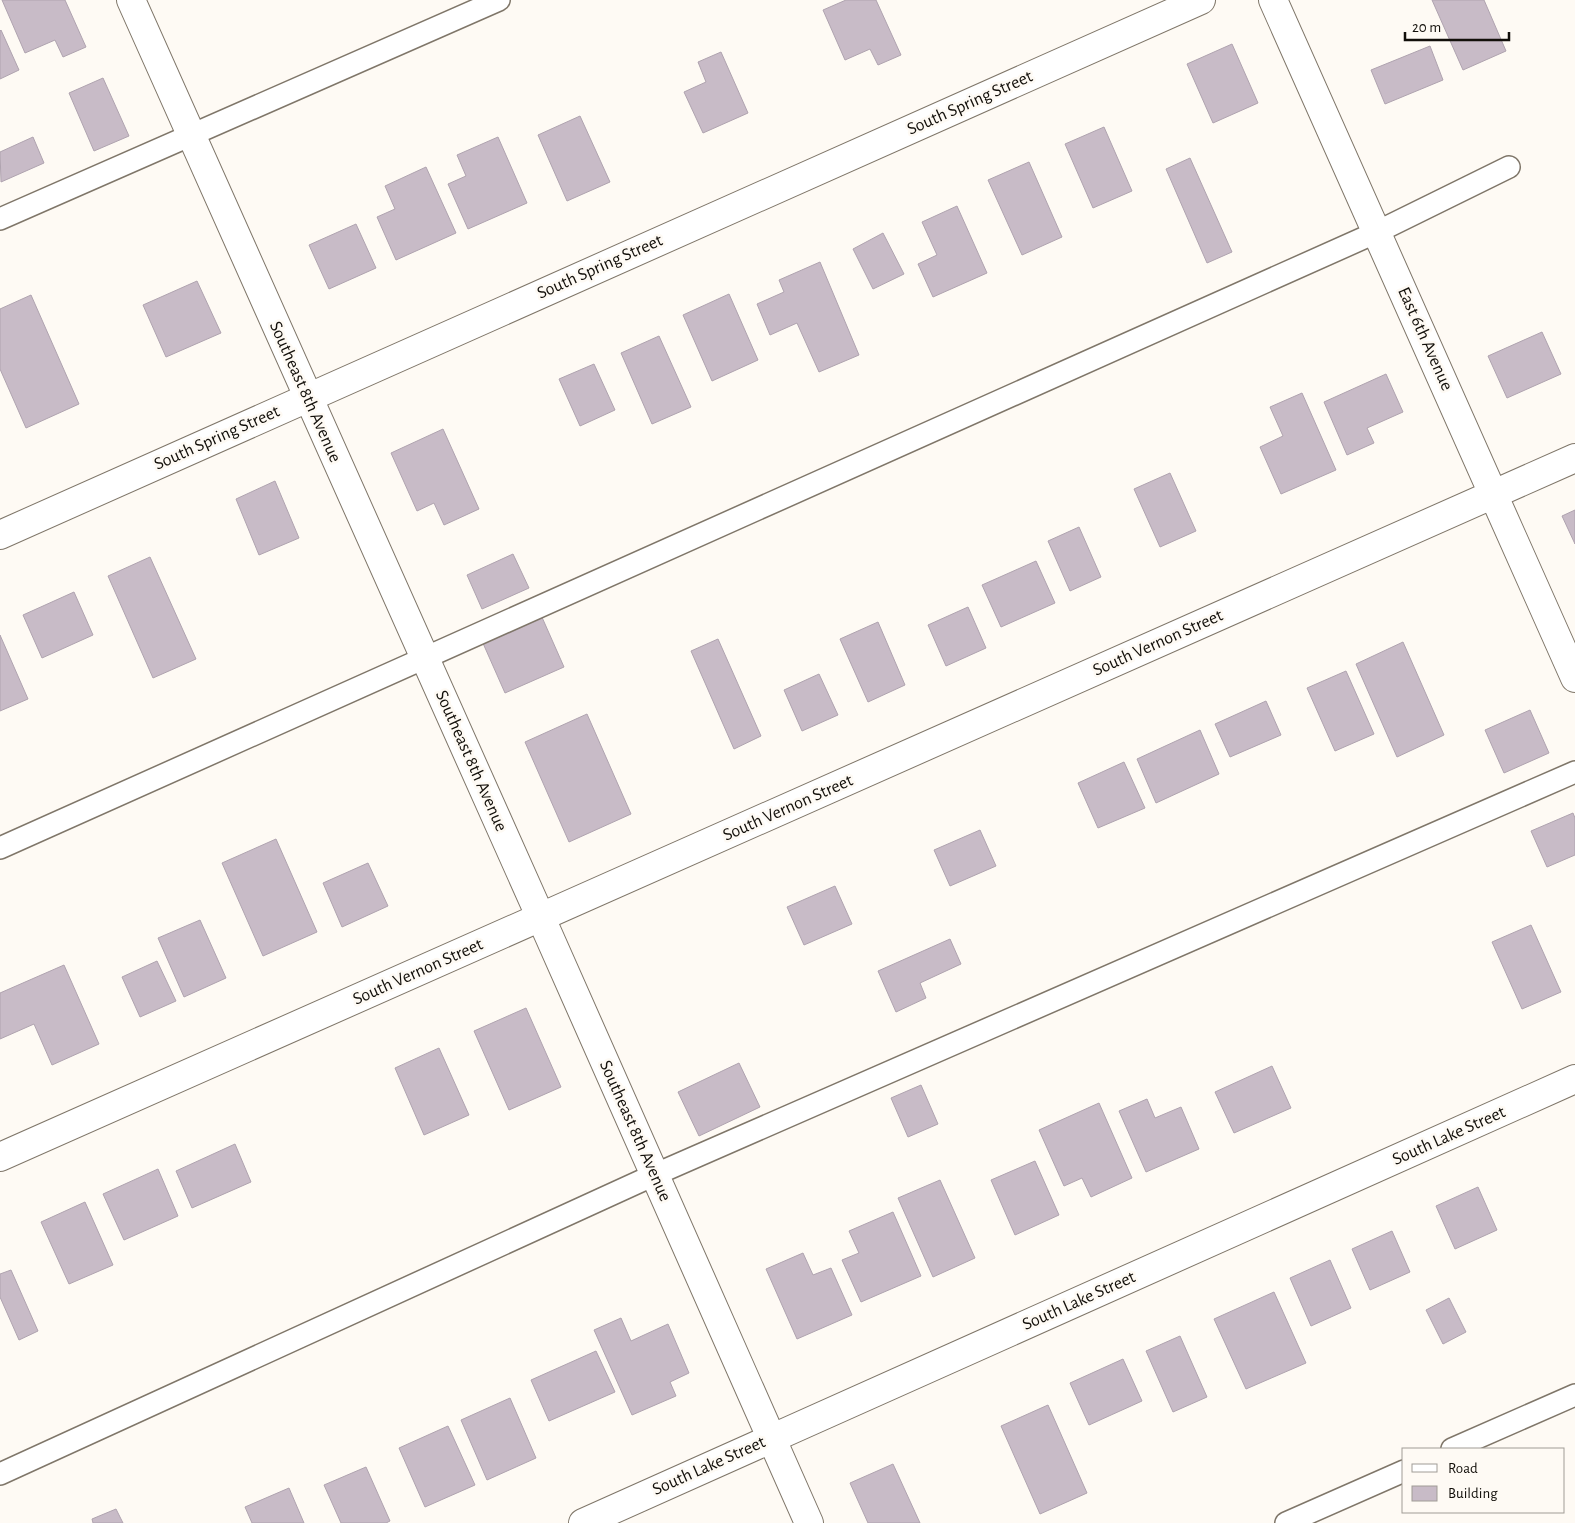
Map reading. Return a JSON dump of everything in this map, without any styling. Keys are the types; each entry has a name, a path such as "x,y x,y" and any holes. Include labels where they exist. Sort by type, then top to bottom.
{"street":[{"name":"Southeast 8th Avenue","path":"131,0 809,1523"},
{"name":"South Spring Street","path":"0,535 1201,0"},
{"name":"East 6th Avenue","path":"1274,0 1575,678"},
{"name":"South Vernon Street","path":"0,1156 541,918 1575,458"},
{"name":"South Lake Street","path":"583,1523 1575,1080"}],"lane":[{"path":"0,219 499,0"},
{"path":"0,848 1377,232 1509,167"},
{"path":"0,1474 654,1175 1575,772"},
{"path":"1454,1448 1575,1395"},
{"path":"1286,1523 1402,1472"}],"building":[{"path":"2,0 65,0 86,47 63,57 55,40 25,53"},
{"path":"846,0 876,0 901,55 878,65 870,49 845,60 823,10"},
{"path":"1432,0 1484,0 1506,51 1463,70"},
{"path":"0,31 19,70 0,79"},
{"path":"1232,44 1258,103 1213,123 1187,64"},
{"path":"1430,46 1443,80 1385,104 1371,70"},
{"path":"721,52 748,113 703,133 684,92 706,82 698,62"},
{"path":"103,78 129,136 94,151 69,93"},
{"path":"580,116 610,182 567,201 538,135"},
{"path":"1104,127 1132,191 1093,208 1065,144"},
{"path":"33,137 44,163 1,182 0,152"},
{"path":"498,137 527,203 468,229 448,184 466,176 457,155"},
{"path":"1190,158 1232,252 1207,263 1166,169"},
{"path":"1029,162 1062,237 1022,255 988,180"},
{"path":"426,167 456,233 396,260 377,217 395,209 385,186"},
{"path":"957,206 987,273 933,297 918,264 937,255 922,222"},
{"path":"356,224 376,268 329,289 309,245"},
{"path":"883,233 904,274 873,289 853,249"},
{"path":"820,262 859,355 819,372 797,323 770,335 757,304 784,292 779,280"},
{"path":"197,281 221,333 166,357 143,305"},
{"path":"729,294 758,360 712,381 683,315"},
{"path":"31,295 79,404 26,428 0,369 0,309"},
{"path":"1542,332 1561,374 1507,398 1488,356"},
{"path":"659,336 691,407 652,424 621,353"},
{"path":"594,364 615,410 580,426 559,379"},
{"path":"1386,374 1403,412 1367,428 1374,443 1347,455 1324,402"},
{"path":"1302,393 1336,470 1281,494 1260,447 1283,436 1270,407"},
{"path":"443,429 479,509 444,525 434,503 417,511 391,453"},
{"path":"1170,473 1196,531 1160,547 1134,489"},
{"path":"275,481 299,538 259,555 236,499"},
{"path":"1575,510 1575,544 1562,516"},
{"path":"1079,527 1101,577 1070,591 1048,541"},
{"path":"513,554 529,588 482,609 467,575"},
{"path":"150,557 196,659 153,678 108,576"},
{"path":"1036,561 1055,603 1001,627 982,585"},
{"path":"74,592 93,635 42,658 23,615"},
{"path":"968,607 986,648 946,666 928,625"},
{"path":"541,615 564,667 505,693 482,641"},
{"path":"878,622 905,685 868,702 840,639"},
{"path":"0,635 28,699 0,711"},
{"path":"718,639 761,736 734,749 691,651"},
{"path":"1403,642 1444,735 1397,757 1356,664"},
{"path":"1346,671 1374,734 1335,751 1307,688"},
{"path":"819,674 838,715 802,731 784,690"},
{"path":"1266,701 1281,735 1230,757 1215,724"},
{"path":"1530,710 1549,753 1504,773 1485,730"},
{"path":"587,714 631,814 569,842 525,742"},
{"path":"1200,730 1219,774 1156,803 1137,759"},
{"path":"1124,762 1145,808 1098,828 1078,783"},
{"path":"1573,813 1575,818 1575,855 1547,867 1531,831"},
{"path":"980,830 996,866 950,886 934,850"},
{"path":"276,839 317,932 263,956 222,863"},
{"path":"368,863 388,906 342,927 323,883"},
{"path":"835,886 852,924 804,945 787,907"},
{"path":"200,920 226,978 184,997 158,938"},
{"path":"1531,925 1561,992 1522,1009 1492,942"},
{"path":"950,939 961,964 920,983 926,998 896,1012 878,971"},
{"path":"157,961 176,1001 140,1017 122,977"},
{"path":"64,965 99,1044 52,1065 34,1024 0,1039 0,993"},
{"path":"526,1008 561,1087 509,1110 474,1031"},
{"path":"439,1048 469,1115 424,1135 395,1068"},
{"path":"739,1063 760,1107 699,1136 678,1092"},
{"path":"1272,1066 1291,1108 1234,1133 1215,1092"},
{"path":"921,1085 938,1124 908,1137 891,1098"},
{"path":"1147,1099 1155,1118 1181,1107 1199,1149 1146,1172 1119,1111"},
{"path":"1099,1103 1132,1178 1091,1197 1082,1178 1064,1186 1039,1130"},
{"path":"235,1144 251,1182 192,1208 176,1171"},
{"path":"1035,1161 1059,1215 1015,1235 991,1180"},
{"path":"158,1169 178,1216 124,1240 103,1194"},
{"path":"940,1180 975,1258 933,1277 898,1198"},
{"path":"1478,1187 1497,1230 1455,1249 1436,1206"},
{"path":"85,1202 113,1265 69,1284 41,1222"},
{"path":"893,1212 921,1276 861,1302 842,1260 859,1253 849,1231"},
{"path":"1392,1231 1410,1272 1370,1290 1352,1249"},
{"path":"803,1253 813,1275 831,1268 852,1315 797,1339 766,1269"},
{"path":"1330,1260 1351,1308 1311,1326 1290,1278"},
{"path":"11,1270 38,1331 19,1340 0,1297 0,1274"},
{"path":"1274,1292 1306,1363 1246,1389 1214,1319"},
{"path":"1449,1298 1466,1332 1443,1344 1426,1310"},
{"path":"621,1318 631,1341 668,1324 689,1373 670,1382 676,1396 632,1415 594,1330"},
{"path":"1180,1336 1207,1397 1173,1412 1146,1351"},
{"path":"596,1351 615,1392 549,1421 531,1380"},
{"path":"1123,1359 1142,1401 1089,1425 1070,1383"},
{"path":"510,1398 536,1458 487,1480 461,1420"},
{"path":"1048,1405 1087,1493 1040,1514 1001,1426"},
{"path":"448,1426 475,1485 425,1507 399,1448"},
{"path":"893,1464 920,1523 868,1523 850,1483"},
{"path":"366,1467 390,1521 386,1523 341,1523 324,1485"},
{"path":"289,1488 304,1523 252,1523 245,1507"},
{"path":"116,1509 123,1523 93,1523 92,1519"}]}
